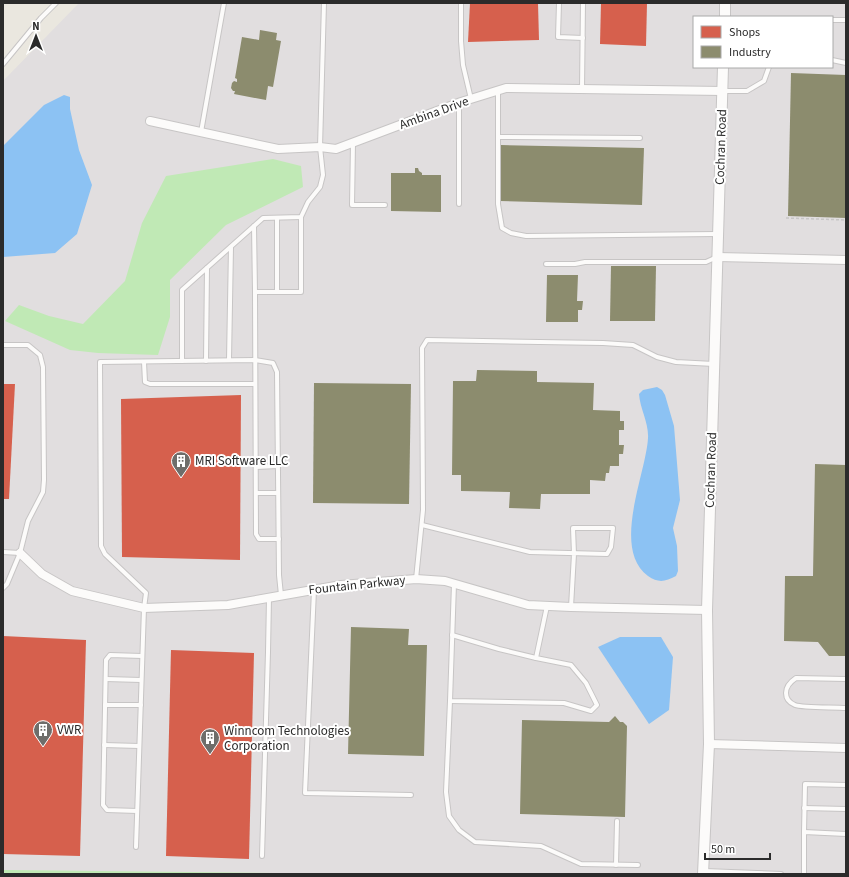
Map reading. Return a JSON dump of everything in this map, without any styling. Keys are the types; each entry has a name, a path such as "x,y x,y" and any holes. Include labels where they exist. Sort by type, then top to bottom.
{"street":[{"path":"725,3 725,16"},
{"name":"Cochran Road","path":"703,872 709,744 707,610 723,68"},
{"name":"Ambina Drive","path":"150,121 278,149 320,147 336,149 459,103 506,88 723,91"},
{"path":"717,257 846,260"},
{"name":"Fountain Parkway","path":"20,553 42,574 72,591 144,608 228,605 341,584 416,579 445,581 528,605 707,610"},
{"path":"709,744 846,748"}],"lane":[{"path":"3,64 41,18 56,3"},
{"path":"201,132 224,3"},
{"path":"255,292 301,292 301,217 308,202 320,187 323,175 320,147 324,3"},
{"path":"461,3 461,41 463,65 471,99"},
{"path":"559,3 558,37 583,38"},
{"path":"582,89 583,3"},
{"path":"833,20 846,20"},
{"path":"833,60 846,63"},
{"path":"723,91 747,91 764,81 769,68"},
{"path":"498,90 499,216 502,228 511,233 526,236 718,234"},
{"path":"458,204 459,103"},
{"path":"498,136 640,138"},
{"path":"353,142 352,205 385,205"},
{"path":"182,361 182,290 263,218 301,217"},
{"path":"277,218 278,292"},
{"path":"254,226 256,534 259,539 279,539"},
{"path":"229,360 231,247"},
{"path":"546,264 575,264 585,262 706,262 717,257"},
{"path":"206,361 207,268"},
{"path":"416,579 423,510 422,348 427,340 595,342 633,345 657,357 676,362 714,364"},
{"path":"3,345 28,345 40,356 43,367 44,480 43,492 28,521 20,553 8,584 3,588"},
{"path":"136,847 140,705 146,593 105,554 101,546 100,362 255,360 273,362 277,372 279,575 281,595"},
{"path":"144,362 145,382 150,384 255,384"},
{"path":"256,467 278,466"},
{"path":"256,494 278,493"},
{"path":"422,525 530,552 574,554 607,554 611,547 613,528 573,528 574,554 571,607"},
{"path":"3,552 20,553"},
{"path":"454,584 446,792 449,816 459,830 475,842 541,846 581,864 638,865"},
{"path":"314,589 305,793 411,795"},
{"path":"262,856 269,597"},
{"path":"536,658 547,606"},
{"path":"450,701 564,703 591,711 597,705 586,683 571,665 499,649 452,636"},
{"path":"137,811 107,810 103,805 106,660 110,655 142,656"},
{"path":"846,679 796,678 790,682 785,695 788,700 796,705 846,708"},
{"path":"106,679 141,680"},
{"path":"105,705 140,705"},
{"path":"104,746 139,746"},
{"path":"804,874 805,784 846,785"},
{"path":"804,808 846,809"},
{"path":"616,864 617,821"},
{"path":"804,832 846,834"},
{"path":"703,872 781,874"}],"path":[{"path":"786,218 846,220"}],"shaded area":[{"path":"79,3 846,3 846,874 364,874 3,870 3,81"}],"green space":[{"path":"273,159 301,166 303,187 226,225 170,280 170,317 158,355 98,353 70,350 5,321 19,305 49,316 83,324 125,281 142,223 166,176"},
{"path":"3,870 9,870 364,874 3,874"}],"water":[{"path":"64,95 70,97 70,109 79,150 92,185 77,234 55,253 3,257 3,146 44,105"},
{"path":"657,387 662,390 665,395 674,426 680,500 673,528 677,546 678,571 676,576 662,581 655,580 648,576 637,564 632,548 631,530 633,510 648,438 647,427 639,394 643,390"},
{"path":"620,637 661,637 673,657 669,710 649,724 598,647"}],"building: Shops":[{"path":"470,3 538,3 539,40 468,42"},
{"path":"601,3 647,3 646,46 600,44"},
{"path":"3,384 15,384 9,499 3,499"},
{"name":"MRI Software LLC","path":"241,395 240,560 122,557 121,399"},
{"name":"VWR","path":"3,636 86,640 80,856 3,854"},
{"name":"Winncom Technologies Corporation","path":"171,650 254,653 249,859 166,856"}],"building: Industry":[{"path":"260,30 277,33 276,40 281,41 273,87 268,86 266,100 234,94 235,91 231,88 234,81 237,82 237,79 235,78 242,37 259,40"},
{"path":"791,73 846,75 846,218 788,216"},
{"path":"501,145 644,148 642,205 500,201"},
{"path":"415,168 418,168 422,175 441,175 441,212 391,211 391,173 415,173"},
{"path":"611,266 656,266 655,321 610,321"},
{"path":"547,275 578,275 577,301 583,301 582,310 578,310 578,322 546,322"},
{"path":"477,370 537,371 537,382 594,383 593,410 620,411 620,421 624,421 624,430 619,430 619,445 624,445 623,454 619,454 619,466 610,466 609,473 606,473 605,481 590,480 590,494 541,494 540,509 509,508 510,492 461,491 461,475 452,475 453,381 476,381"},
{"path":"314,383 411,384 409,504 313,503"},
{"path":"815,464 846,465 846,656 829,656 818,642 784,641 785,576 813,576"},
{"path":"351,627 409,629 408,645 427,645 424,756 348,754"},
{"path":"615,716 620,722 623,722 627,726 625,817 520,814 522,720 609,722"}],"place":[{"name":"MRI Software LLC","path":"181,478"},
{"name":"VWR","path":"43,747"},
{"name":"Winncom Technologies Corporation","path":"210,755"}]}
